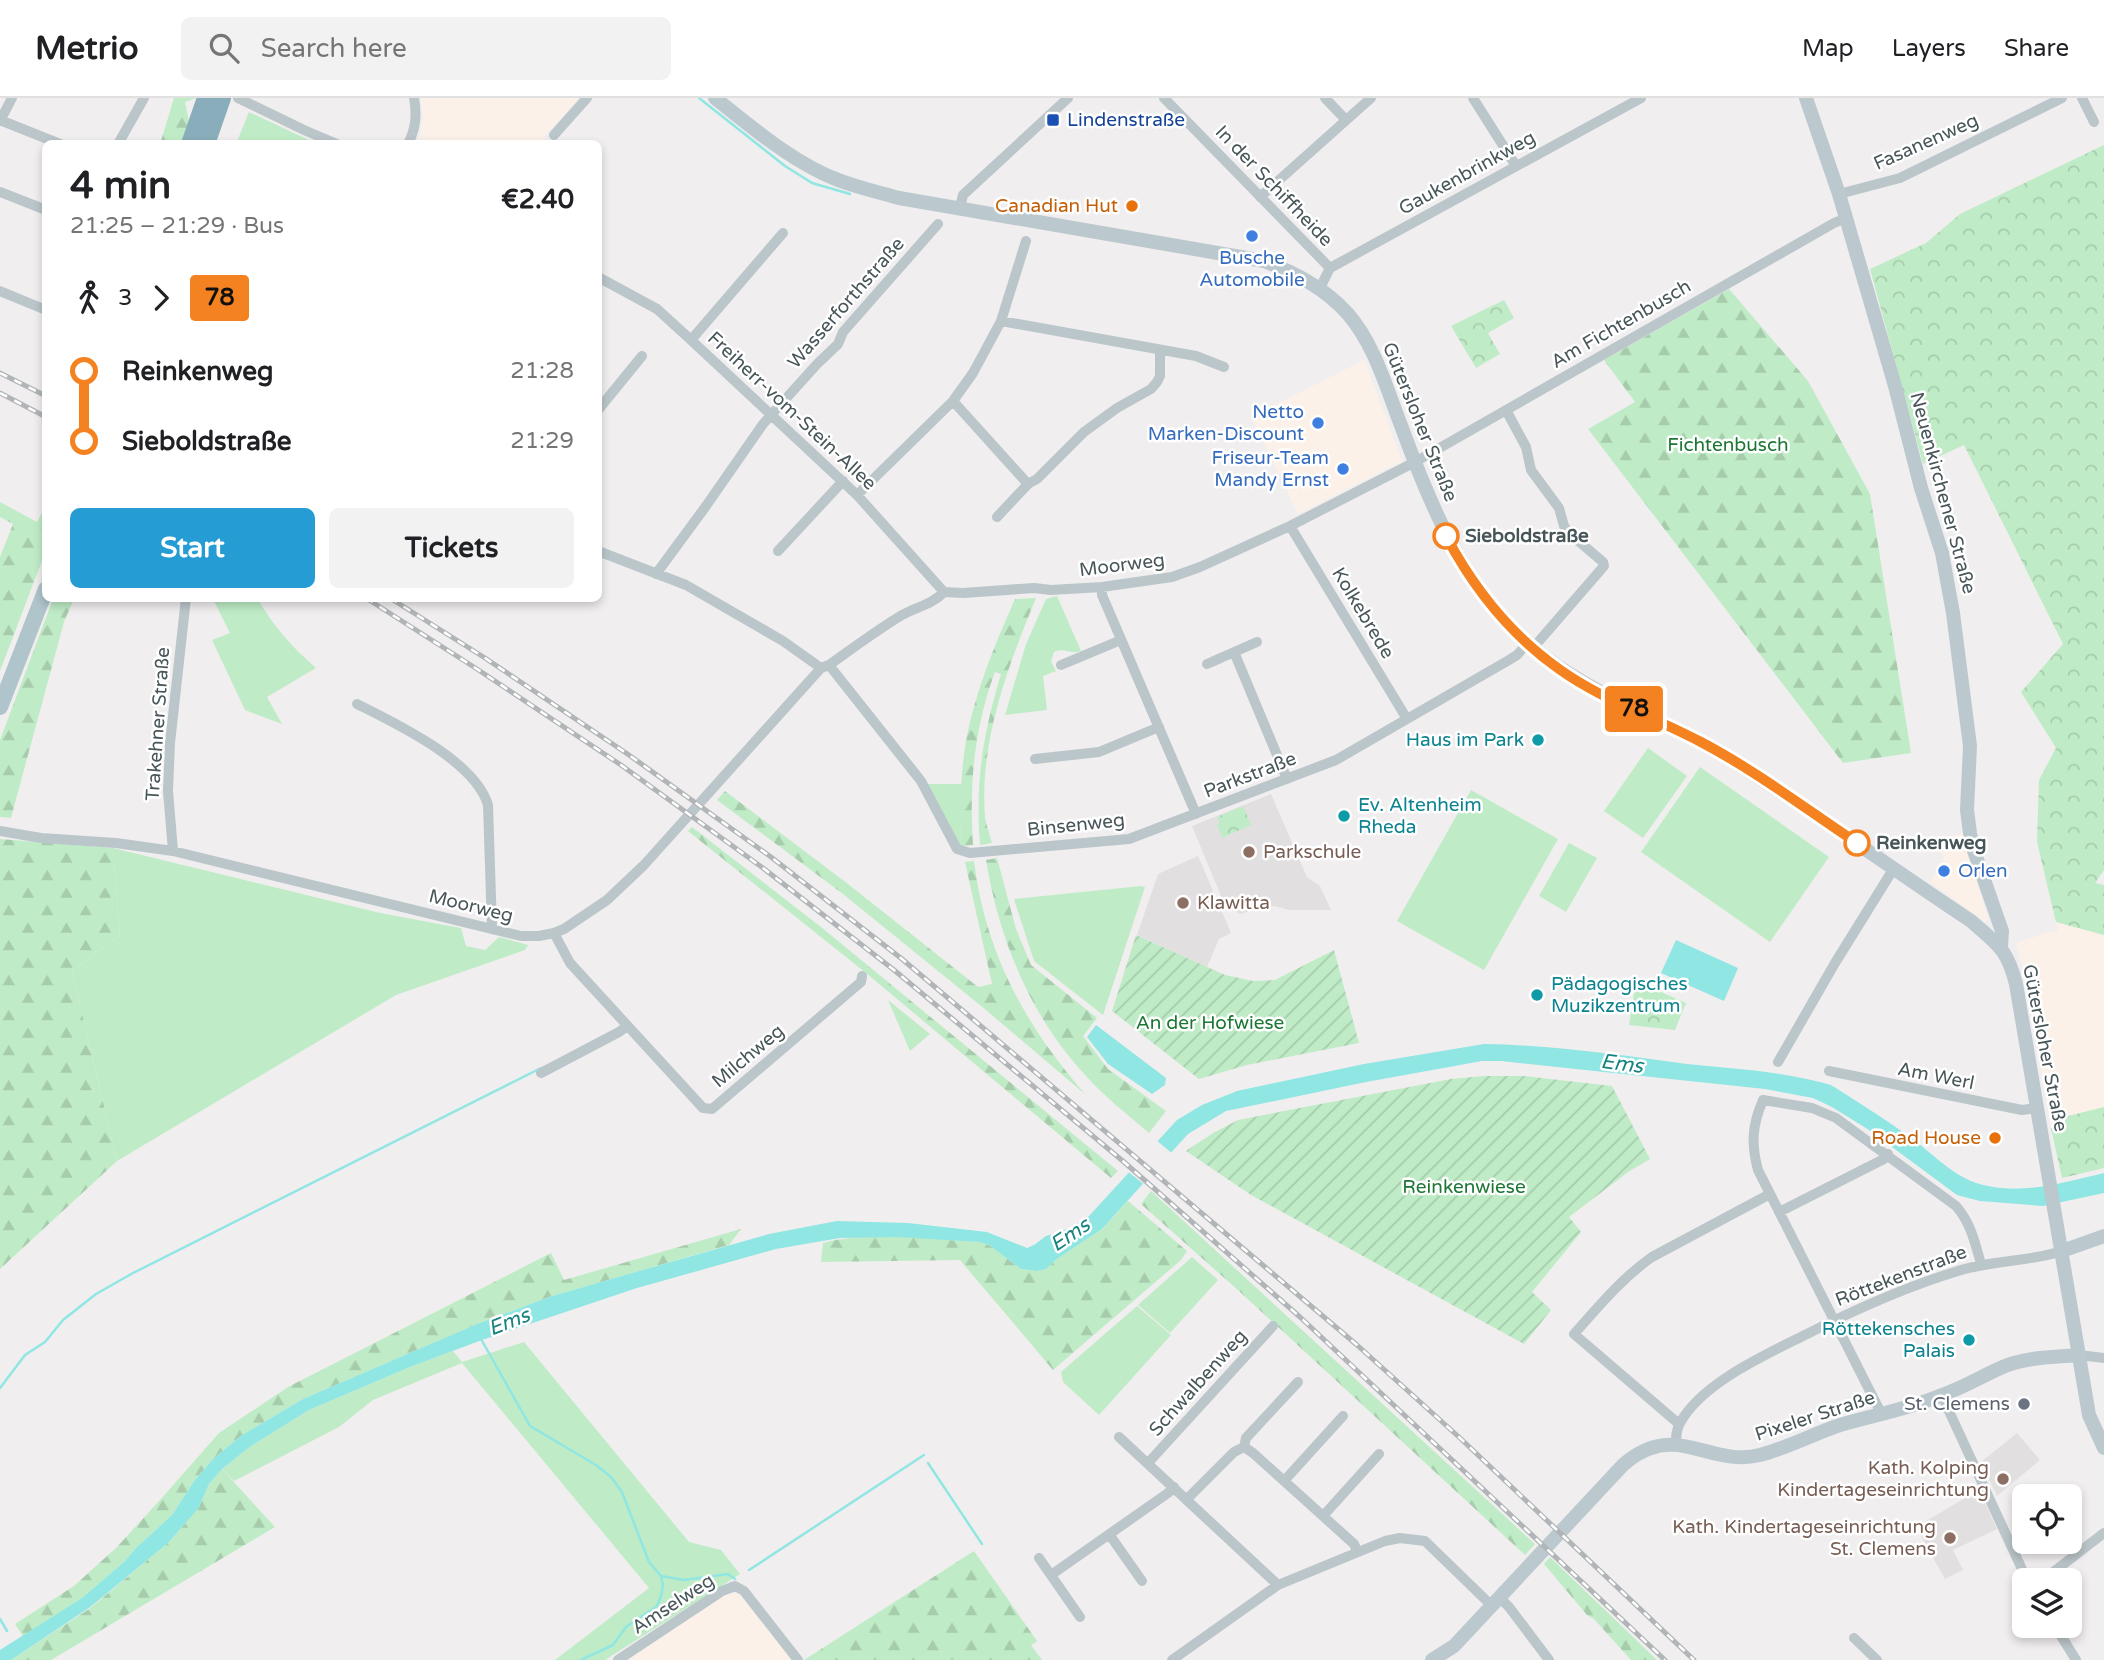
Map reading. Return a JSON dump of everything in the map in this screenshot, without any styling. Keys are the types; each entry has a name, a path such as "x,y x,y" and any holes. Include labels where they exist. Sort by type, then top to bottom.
{"highway":[{"path":"192,140 211,104"},
{"path":"206,140 211,104"}],"main road":[{"name":"Gütersloher Straße","path":"715,98 777,146 822,173 861,188 900,198 1264,261 1292,272 1320,288 1349,315 1367,341 1436,516 1460,560 1503,619 1530,646 1560,670 1581,682 1701,742 1760,777 1971,921 2001,946 2011,965 2016,984 2089,1415 2104,1448"},
{"name":"Neuenkirchener Straße","path":"1806,98 1839,194 1895,386 1921,488 1942,553 1953,613 1970,746 1970,833 2002,931 2001,946"},
{"path":"0,707 42,599"},
{"path":"2062,1251 2104,1236"},
{"name":"Pixeler Straße","path":"1432,1660 1454,1646 1628,1461 1644,1451 1676,1444 1728,1456 1749,1457 1839,1426 1942,1396 2012,1364 2079,1354"}],"street":[{"path":"12,98 0,120 50,140"},
{"path":"120,140 144,98"},
{"path":"238,98 328,140"},
{"path":"410,140 416,117 414,98"},
{"path":"554,135 587,98"},
{"path":"960,207 963,195 1068,98"},
{"name":"In der Schiffheide","path":"1164,98 1330,268"},
{"path":"1325,98 1346,120"},
{"path":"1260,197 1371,98"},
{"name":"Gaukenbrinkweg","path":"1330,268 1641,98"},
{"name":"Fasanenweg","path":"1839,194 1900,178 2063,98"},
{"path":"2082,98 2094,122"},
{"path":"1478,99 1516,166"},
{"path":"0,192 42,208"},
{"name":"Am Fichtenbusch","path":"1415,462 1846,218"},
{"name":"Wasserforthstraße","path":"656,574 763,424 838,344 843,332 938,224"},
{"path":"691,340 783,233"},
{"path":"857,495 953,401 973,373 1001,321 1026,241"},
{"path":"1320,288 1330,268"},
{"name":"Freiherr-vom-Stein-Allee","path":"602,279 657,309 691,340 843,481 944,592"},
{"path":"0,291 42,308"},
{"path":"1001,321 1196,356 1224,367"},
{"path":"997,517 1084,432 1117,408 1151,389 1160,376 1160,350"},
{"path":"602,405 642,356"},
{"path":"953,401 1028,484"},
{"path":"1506,410 1526,447 1531,470 1559,508 1564,526 1603,562 1604,566 1530,646"},
{"name":"Moorweg","path":"0,831 41,838 116,843 173,851 522,936 554,933 577,922 607,900 644,865 825,666 897,618 939,598 944,592 1102,587 1172,577 1192,571 1290,526 1415,462"},
{"path":"778,551 843,481"},
{"name":"Kolkebrede","path":"1290,526 1407,719"},
{"path":"602,553 698,592 825,666"},
{"name":"Parkstraße","path":"1102,587 1102,595 1196,814 1336,760 1530,646"},
{"name":"Trakehner Straße","path":"173,851 168,791 170,743 186,602"},
{"path":"1061,665 1121,640"},
{"path":"1207,664 1257,642"},
{"path":"1234,652 1287,779"},
{"name":"Binsenweg","path":"825,666 921,781 957,849 970,853 1129,839 1196,814"},
{"path":"358,704 426,741 475,780 484,794 488,805 492,929"},
{"path":"1035,759 1100,752 1158,727"},
{"path":"1778,1062 1894,868"},
{"name":"Milchweg","path":"554,933 570,963 703,1108 712,1109 861,982 862,976"},
{"path":"541,1073 627,1026"},
{"name":"Am Werl","path":"1829,1072 2022,1110 2037,1108"},
{"path":"1881,1413 1758,1170 1752,1136 1763,1100 1812,1108 1836,1118 1888,1154 1956,1206 1965,1216 1972,1230 1981,1264"},
{"path":"1779,1212 1884,1159 1888,1154"},
{"path":"1676,1444 1679,1424 1574,1334 1615,1288 1639,1266 1770,1194"},
{"name":"Röttekenstraße","path":"1679,1424 1699,1400 1735,1372 1834,1320 1907,1288 1981,1264 2062,1251"},
{"name":"Schwalbenweg","path":"1149,1463 1273,1326"},
{"path":"2079,1354 2104,1358"},
{"path":"1244,1447 1246,1438 1298,1382"},
{"path":"1942,1396 2022,1568"},
{"path":"1284,1481 1343,1416"},
{"path":"1119,1437 1278,1585"},
{"path":"1244,1447 1354,1544 1357,1551"},
{"path":"1187,1499 1234,1452 1244,1447"},
{"path":"1323,1516 1379,1454"},
{"path":"1051,1575 1174,1487"},
{"path":"2059,1568 2104,1533"},
{"path":"1109,1534 1142,1581"},
{"path":"1172,1660 1278,1585 1357,1551 1400,1538 1425,1541 1496,1602 1509,1607 1549,1660"},
{"path":"1039,1558 1080,1617"},
{"name":"Amselweg","path":"618,1660 722,1591 735,1586 744,1591 798,1660"},
{"path":"1854,1638 1877,1660"},
{"path":"2062,1638 2076,1660"}],"shaded area":[{"path":"421,98 579,98 543,138 545,140 418,140 423,117"},
{"path":"1364,360 1402,461 1298,514 1251,417"},
{"name":"Parkschule","path":"1271,794 1307,877 1320,886 1331,910 1289,910 1275,906 1241,914 1226,908 1192,826"},
{"path":"1963,834 1988,919 1985,922 1930,882 1944,860 1937,839"},
{"name":"Klawitta","path":"1198,856 1231,933 1219,939 1207,967 1137,935 1158,874"},
{"path":"2056,922 2104,935 2104,1107 2065,1117 2066,1125 2051,1128 2025,978 2016,943 2049,932 2058,932"},
{"name":"Kath. Kolping Kindertageseinrichtung","path":"2017,1433 2040,1460 1997,1496 1981,1462"},
{"name":"Kath. Kindertageseinrichtung St. Clemens","path":"1979,1490 1997,1529 1953,1550 1963,1570 1945,1579 1916,1527"},
{"path":"738,1593 792,1660 625,1660 725,1594"}],"green space":[{"path":"174,98 196,98 185,102 189,121 182,140 161,140"},
{"path":"249,112 309,140 238,140"},
{"path":"2104,145 2104,870 2095,883 2104,885 2104,935 2056,922 2037,842 2039,780 2056,748 2021,692 2063,644 1964,445 1923,464 1870,269 1926,243 1960,214"},
{"name":"Fichtenbusch","path":"1729,289 1808,381 1870,494 1911,753 1843,763 1588,429 1635,402 1604,360"},
{"path":"1504,300 1514,318 1488,333 1500,354 1476,368 1451,326"},
{"path":"0,502 37,522 42,513 42,561 0,671 0,557 13,524 0,517"},
{"path":"1057,596 1081,651 1054,652 1051,661 1056,671 1043,676 1047,710 1005,715 1026,644 1046,599"},
{"path":"1036,598 1006,677 991,733 984,789 985,817 992,843 980,845 979,800 985,738 1001,674 995,672 982,714 975,757 973,845 960,846 964,754 978,694 1015,599"},
{"path":"52,602 73,602 64,622 11,818 0,817 0,740"},
{"path":"214,602 260,602 284,636 316,668 267,697 282,724 245,710 212,640 230,633"},
{"path":"1648,748 1687,776 1643,838 1604,811"},
{"path":"1700,767 1829,857 1770,942 1641,852"},
{"path":"926,784 962,784 960,846"},
{"path":"1471,790 1558,839 1484,970 1397,921"},
{"path":"725,791 978,987 992,984 965,862 974,861 980,895 998,958 1027,1015 1064,1069 1086,1095 843,894 717,800"},
{"path":"1243,806 1251,825 1222,838 1217,817"},
{"path":"692,827 821,927 1118,1171 1111,1178 866,973 688,831"},
{"path":"0,839 113,848 120,935 72,971 117,1161 0,1269"},
{"path":"1569,843 1597,858 1566,912 1539,896"},
{"path":"113,848 380,913 461,928 466,946 485,950 499,937 528,945 525,950 396,995 117,1161 72,971 120,935"},
{"path":"997,858 1016,929 1031,965 1097,1018 1083,1036 1108,1069 1166,1111 1149,1133 1086,1076 1066,1053 1033,1002 999,919 986,860"},
{"path":"1145,887 1103,1015 1034,961 1014,899"},
{"name":"An der Hofwiese","path":"1136,935 1225,975 1253,981 1275,980 1334,950 1359,1043 1247,1065 1199,1079 1112,1011"},
{"path":"1636,981 1686,1003 1675,1030 1629,1025"},
{"path":"888,1000 930,1034 910,1051"},
{"name":"Reinkenwiese","path":"1523,1076 1612,1086 1650,1159 1628,1172 1569,1217 1581,1232 1532,1292 1551,1310 1524,1344 1251,1195 1186,1151 1238,1120 1451,1079"},
{"path":"2104,1107 2104,1168 2062,1178 2051,1128 2066,1125 2064,1117"},
{"path":"1151,1191 1535,1544 1525,1555 1141,1204"},
{"path":"1128,1201 1187,1251 1181,1260 1053,1370 960,1260 821,1262 823,1243 860,1237 900,1236 979,1242 989,1245 1021,1269 1037,1271 1046,1269 1102,1229"},
{"path":"741,1229 729,1245 549,1297 477,1324 303,1399 242,1435 213,1459 195,1480 172,1515 82,1598 23,1636 15,1624 74,1586 117,1547 219,1433 288,1387 551,1253 564,1280"},
{"path":"1192,1257 1218,1280 1170,1333 1138,1305"},
{"path":"1137,1306 1171,1335 1099,1415 1063,1382 1061,1372"},
{"path":"524,1342 689,1542 721,1550 740,1574 605,1660 555,1660 649,1588 462,1363 373,1400 339,1427 234,1481 222,1469 251,1446 309,1410 410,1367 453,1351 462,1362"},
{"path":"222,1469 275,1527 51,1660 11,1660 89,1609 168,1543 198,1509 209,1484"},
{"path":"974,1551 1037,1641 1031,1645 1042,1660 804,1660"},
{"path":"1550,1557 1657,1660 1631,1660 1594,1619 1587,1615 1544,1564"}],"water":[{"path":"1676,940 1738,968 1724,1001 1661,973"},
{"path":"1096,1025 1166,1078 1165,1085 1152,1094 1108,1064 1087,1037"},
{"name":"Ems","path":"1484,1044 1586,1051 1813,1080 1831,1085 1898,1128 1955,1172 1976,1183 2003,1188 2032,1188 2104,1173 2104,1193 2043,1206 1980,1201 1957,1195 1869,1130 1813,1098 1765,1089 1501,1061 1482,1061 1366,1082 1226,1111 1188,1134 1102,1229 1046,1269 1021,1269 989,1245 979,1242 897,1237 840,1238 776,1249 637,1288 482,1340 309,1410 251,1446 222,1469 209,1484 198,1509 168,1543 89,1608 11,1660 0,1660 0,1650 82,1598 124,1562 172,1515 195,1480 213,1459 242,1435 303,1399 477,1324 549,1297 632,1273 769,1234 837,1221 908,1223 987,1232 1027,1248 1089,1216 1177,1120 1202,1105 1237,1091 1364,1064"}],"pier":[{"path":"1155,1139 1174,1155 1146,1186 1126,1170"}],"waterway":[{"path":"699,98 785,166 812,183 850,194"},
{"path":"0,1388 25,1355 45,1342 63,1320 96,1294 541,1068"},
{"name":"Ems","path":"481,1339 530,1426 596,1465 611,1477 622,1492 649,1562 661,1576 663,1585 657,1606 626,1627 613,1645 581,1660"},
{"path":"749,1570 924,1455"},
{"path":"928,1463 982,1544"},
{"path":"661,1576 684,1580 728,1574 735,1579"},
{"path":"0,1619 7,1631"}],"railway":[{"path":"0,373 42,394"},
{"path":"0,393 42,415"},
{"path":"372,602 621,765 763,868 894,970 1124,1162 1300,1317 1665,1660"},
{"path":"396,602 629,755 771,857 902,959 1357,1345 1460,1438 1694,1660"}],"bus line":[{"name":"78","path":"1446,536 1472,579 1503,619 1560,670 1701,742 1760,777 1857,843"}],"place":[{"name":"Lindenstraße","path":"1053,120"},
{"name":"Canadian Hut","path":"1132,206"},
{"name":"Busche Automobile","path":"1252,236"},
{"name":"Netto Marken-Discount","path":"1318,423"},
{"name":"Friseur-Team Mandy Ernst","path":"1343,469"},
{"name":"Sieboldstraße","path":"1446,536"},
{"name":"Haus im Park","path":"1538,740"},
{"name":"Ev. Altenheim Rheda","path":"1344,816"},
{"name":"Reinkenweg","path":"1857,843"},
{"name":"Parkschule","path":"1249,852"},
{"name":"Orlen","path":"1944,871"},
{"name":"Klawitta","path":"1183,903"},
{"name":"Pädagogisches Muzikzentrum","path":"1537,995"},
{"name":"Road House","path":"1995,1138"},
{"name":"Röttekensches Palais","path":"1969,1340"},
{"name":"St. Clemens","path":"2024,1404"},
{"name":"Kath. Kolping Kindertageseinrichtung","path":"2003,1479"},
{"name":"Kath. Kindertageseinrichtung St. Clemens","path":"1950,1538"}]}
